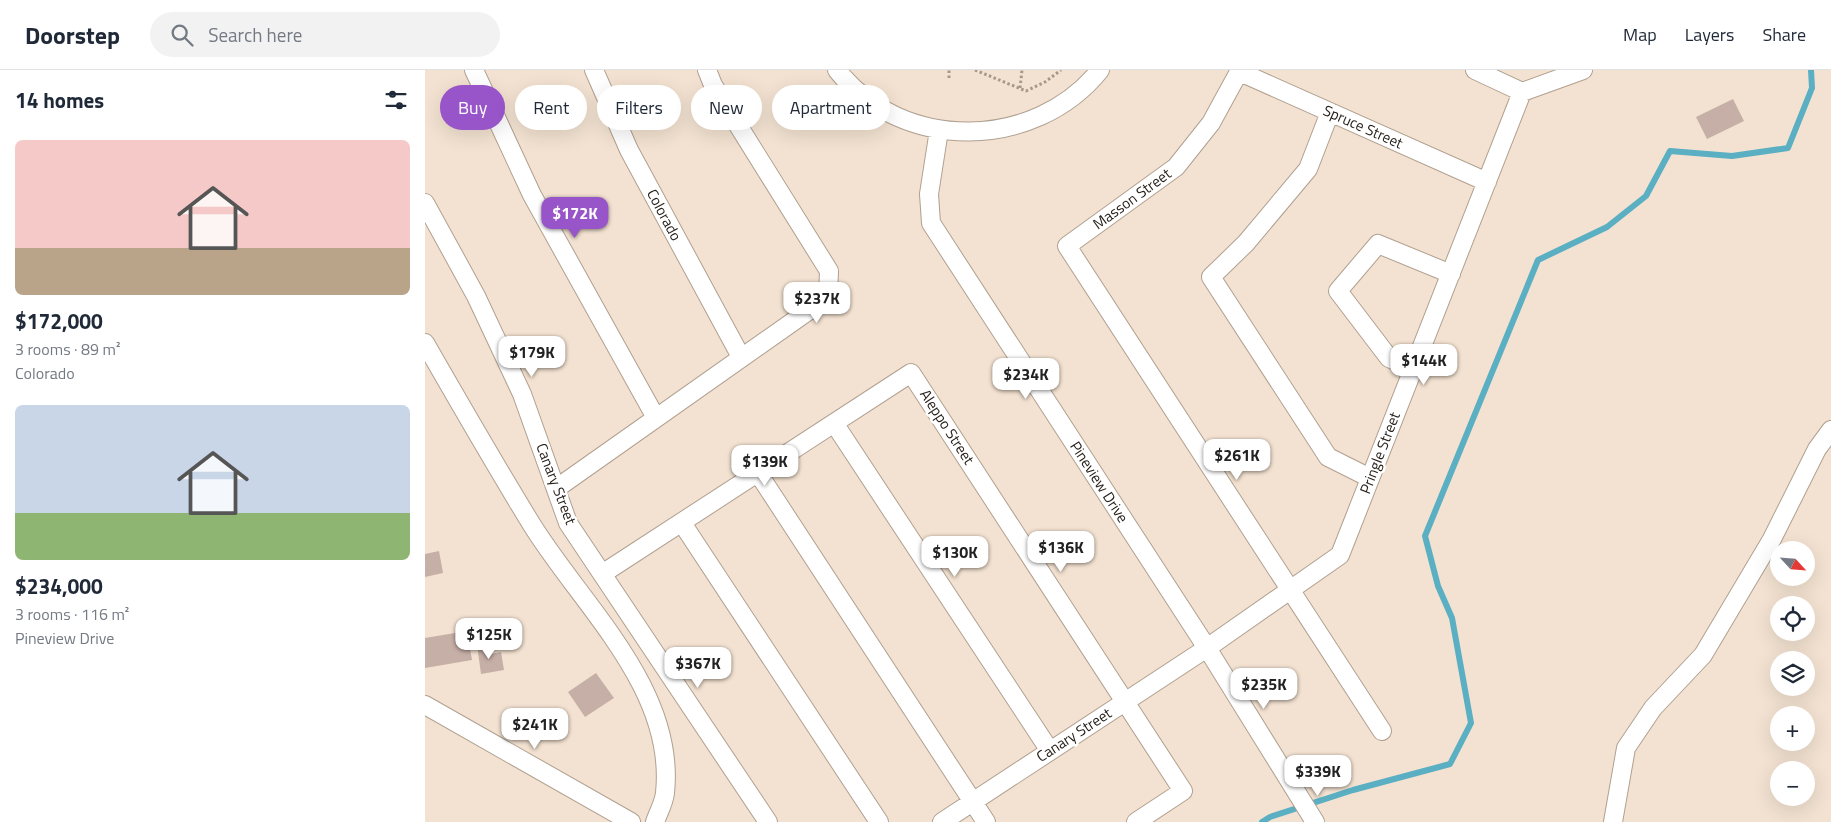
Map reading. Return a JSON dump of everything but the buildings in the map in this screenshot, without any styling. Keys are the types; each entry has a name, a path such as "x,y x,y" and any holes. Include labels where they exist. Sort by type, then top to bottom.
{"street":[{"path":"474,70 532,195 656,418"},
{"name":"Colorado","path":"594,70 629,150 741,358"},
{"path":"557,488 828,297 829,272 713,85 707,70"},
{"path":"837,70 848,83 881,108 909,122 939,130 975,133 1011,128 1053,111 1088,85 1100,70"},
{"path":"1475,70 1522,92 1583,70"},
{"name":"Spruce Street","path":"1240,71 1487,182"},
{"name":"Masson Street","path":"1240,71 1211,123 1176,167 1067,246 1289,591"},
{"name":"Pringle Street","path":"1207,648 1340,555 1522,92"},
{"path":"1331,112 1308,169 1246,243 1211,277 1328,457 1370,478"},
{"name":"Pineview Drive","path":"939,130 929,194 931,223 1207,648 1315,822"},
{"name":"Canary Street","path":"425,203 476,296 522,394 568,523 768,822"},
{"path":"1413,369 1389,358 1338,291 1378,244 1451,274"},
{"path":"425,343 533,527 632,664 648,698 664,746 665,794 655,822"},
{"name":"Aleppo Street","path":"602,574 911,373 1183,791 1136,822"},
{"path":"834,423 1050,751"},
{"path":"1613,822 1625,748 1653,708 1703,655 1772,539 1817,449 1831,430"},
{"path":"758,473 986,822"},
{"path":"682,523 879,822"},
{"path":"1289,591 1382,732"},
{"name":"Canary Street","path":"941,822 1207,648"},
{"path":"425,705 631,822"}],"path":[{"path":"949,70 949,78"},
{"path":"975,70 1026,91 1045,82 1061,70"},
{"path":"1021,88 1022,70"}],"waterway":[{"path":"1262,822 1270,817 1353,790 1450,764 1471,723 1452,618 1438,586 1425,536 1538,260 1607,227 1646,196 1670,151 1732,156 1788,148 1812,88 1811,70"}]}
